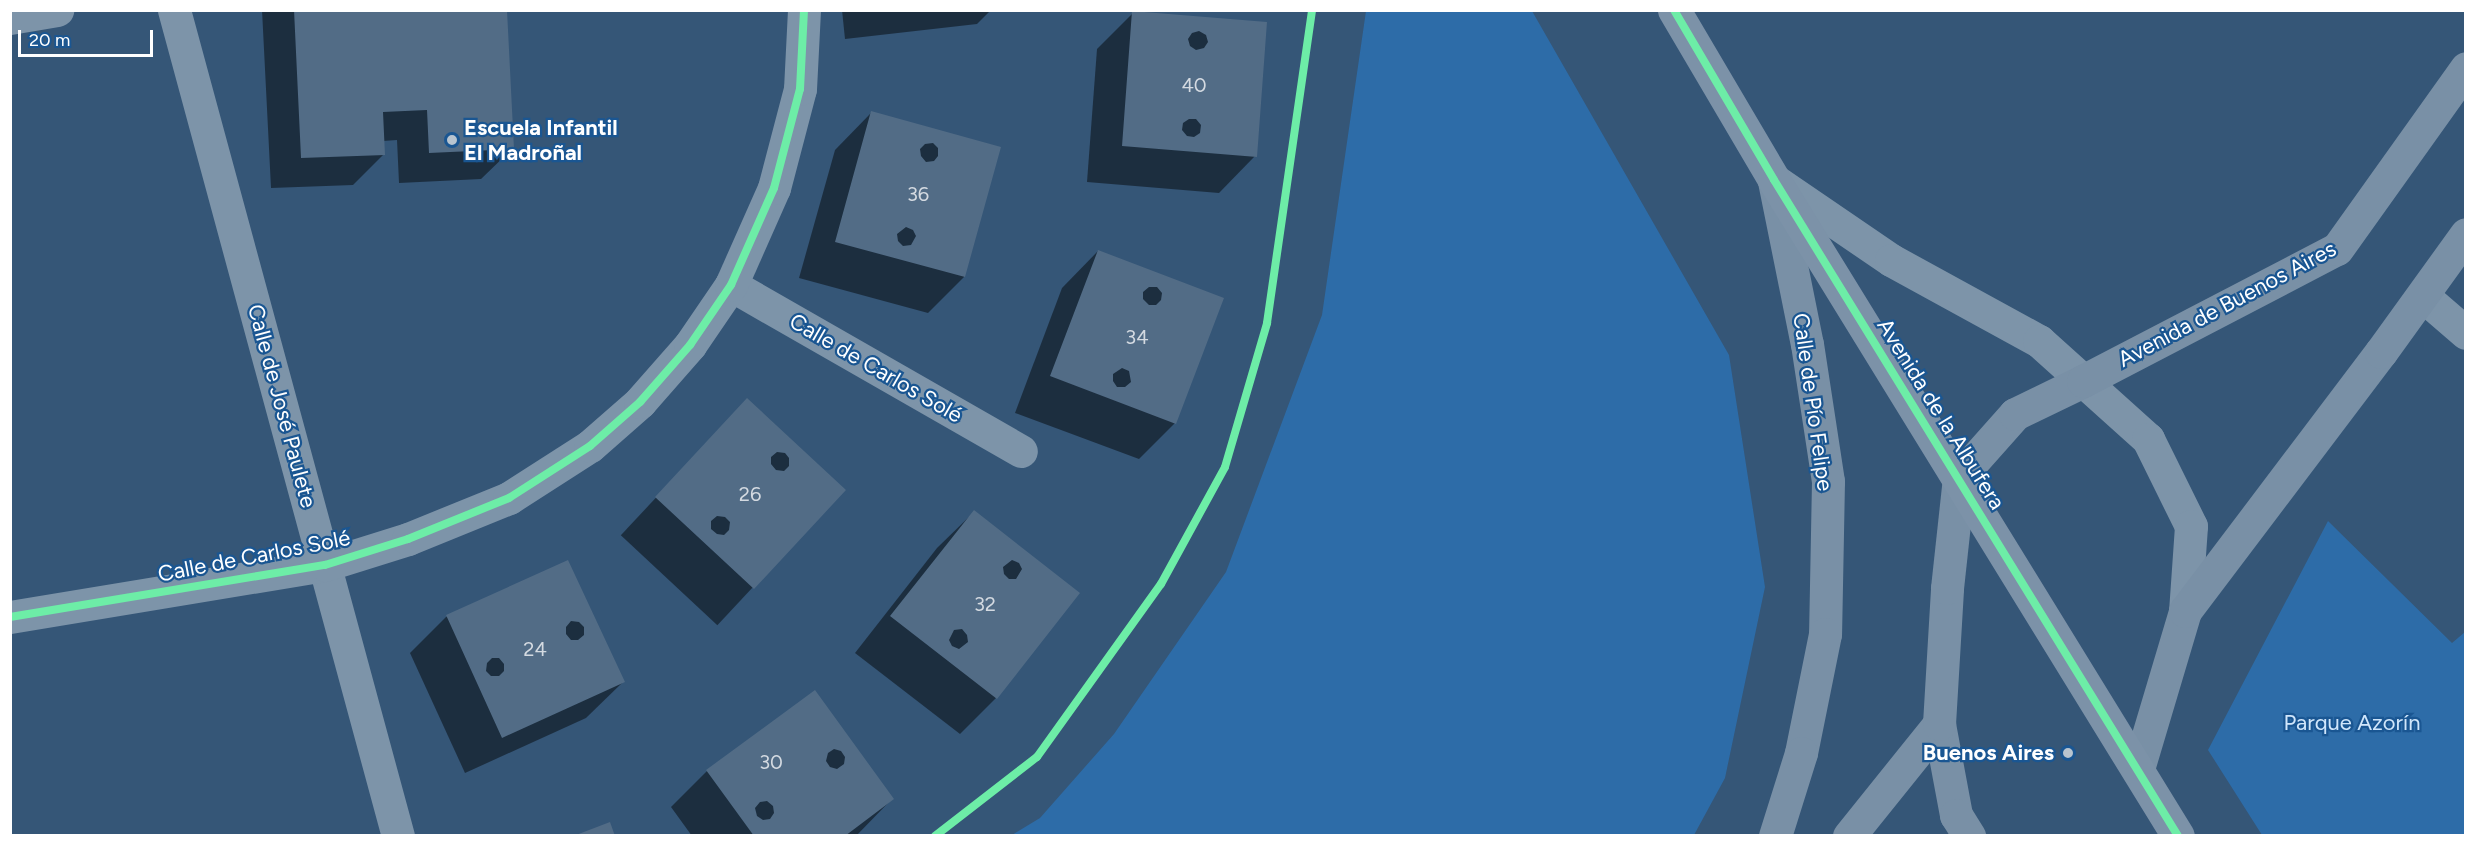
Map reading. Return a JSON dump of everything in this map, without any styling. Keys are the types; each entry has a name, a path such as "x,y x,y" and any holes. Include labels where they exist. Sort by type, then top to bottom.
{"main road":[{"name":"Avenida de la Albufera","path":"1674,10 1774,180 2178,836"},
{"name":"Avenida de Buenos Aires","path":"1959,477 2015,414 2337,249 2466,68"},
{"name":"Calle de Pío Felipe","path":"1774,180 1807,344 1828,481 1825,634 1801,753 1775,836"},
{"path":"2138,769 2185,611 2423,296 2466,234"},
{"path":"1959,477 1947,588 1939,724 1956,814 1969,836"},
{"path":"1849,836 1939,724"}],"street":[{"path":"10,18 57,10"},
{"name":"Calle de José Paulete","path":"174,10 398,836"},
{"name":"Calle de Carlos Solé","path":"10,618 325,565 408,539 509,498 590,446 640,402 690,345 731,285 774,188 780,166 800,89 804,10"},
{"path":"1774,180 1891,260 2039,341 2148,439 2191,526 2185,611"},
{"name":"Calle de Carlos Solé","path":"731,285 1021,451"},
{"path":"2423,296 2466,333"}],"green space":[{"path":"1366,11 1532,11 1729,355 1765,587 1725,778 1694,835 1012,835 1040,818 1114,734 1226,572 1322,315"},
{"name":"Parque Azorín","path":"2328,521 2452,643 2465,632 2465,835 2262,835 2208,750"}],"building":[{"path":"294,10 507,10 514,149 429,153 427,110 383,112 385,155 301,158"},
{"path":"1132,11 1267,22 1257,157 1122,146","holes":["1199,31 1206,35 1208,42 1204,48 1196,50 1190,46 1188,39 1192,33","1189,119 1196,119 1201,125 1200,133 1194,137 1187,136 1182,130 1183,123"]},
{"path":"871,111 1001,147 965,277 835,242","holes":["933,143 938,148 938,156 934,161 926,162 921,156 920,149 925,144","906,227 913,230 916,236 911,245 903,246 898,241 897,234"]},
{"path":"1098,250 1224,298 1176,424 1050,376","holes":["1149,287 1157,287 1162,293 1161,300 1156,305 1149,305 1143,299 1143,292","1122,368 1129,371 1131,382 1125,387 1117,387 1113,381 1113,374"]},
{"path":"747,398 846,490 754,589 655,497","holes":["777,452 785,453 789,458 789,466 784,471 776,470 771,464 771,457","717,516 725,517 730,522 729,530 724,535 717,534 711,529 711,521"]},
{"path":"974,510 1080,593 997,699 890,616","holes":["1012,560 1019,563 1022,569 1016,579 1009,579 1004,574 1003,567","962,629 967,635 968,642 959,649 952,646 949,640 954,630"]},
{"path":"568,560 625,682 502,738 446,615","holes":["571,621 579,622 584,627 584,635 578,640 571,640 566,634 566,627","492,658 499,658 504,664 504,671 499,676 491,676 486,671 487,663"]},
{"path":"815,690 894,799 845,836 754,836 706,770","holes":["834,749 841,751 845,757 844,764 837,769 830,767 826,761 828,753","767,801 773,806 774,813 770,819 763,820 757,816 755,808 760,802"]},
{"path":"610,822 615,836 576,836 576,835"}],"cycle path":[{"path":"10,617 325,565 408,539 509,498 590,446 640,402 690,345 731,285 774,188 800,89 804,10"},
{"path":"935,836 1037,757 1161,584 1225,467 1267,323 1312,10"},
{"path":"1674,10 1774,180 2178,836"}],"place":[{"name":"Escuela Infantil El Madroñal","path":"452,140"},
{"name":"Buenos Aires","path":"2068,753"}]}
